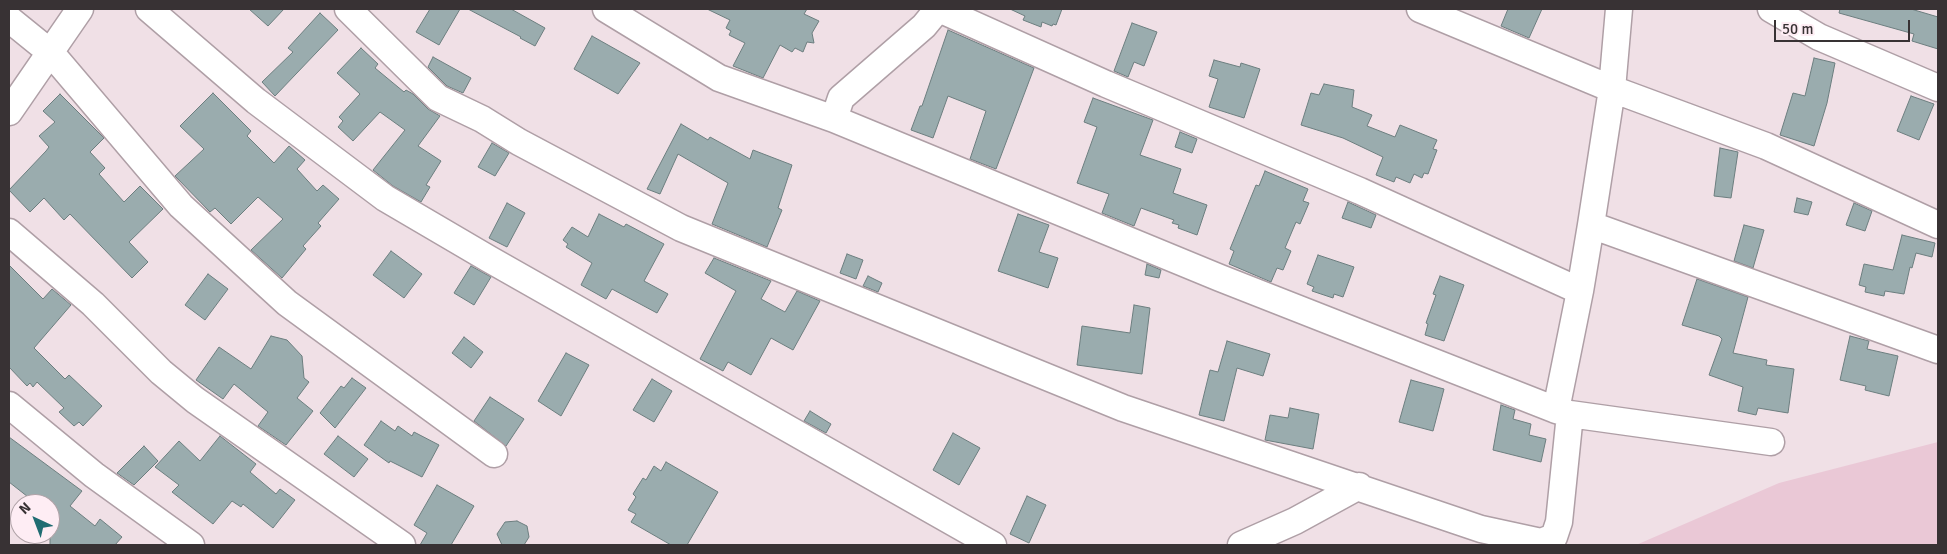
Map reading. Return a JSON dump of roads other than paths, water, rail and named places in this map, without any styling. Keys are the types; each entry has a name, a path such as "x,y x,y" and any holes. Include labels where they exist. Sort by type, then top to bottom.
{"street":[{"path":"9,112 80,9"},
{"path":"149,9 256,101 385,198 993,545"},
{"path":"348,9 438,98 482,119 519,142 681,228 1123,408 1359,486 1481,529 1541,542 1554,537 1559,522 1563,412 1612,89 1619,9"},
{"path":"606,9 719,78 834,119 1220,278 1563,412 1771,442"},
{"path":"834,119 841,98 924,26 939,9 1106,84 1360,192 1580,291"},
{"path":"1420,9 1612,89 1766,146 1938,225"},
{"path":"1771,9 1819,37 1846,46 1938,88"},
{"path":"9,18 51,53 181,206 287,303 494,454"},
{"path":"1591,225 1938,350"},
{"path":"9,232 93,304 161,372 195,400 402,545"},
{"path":"9,405 94,475 191,545"},
{"path":"1241,545 1295,521 1359,486"}]}
